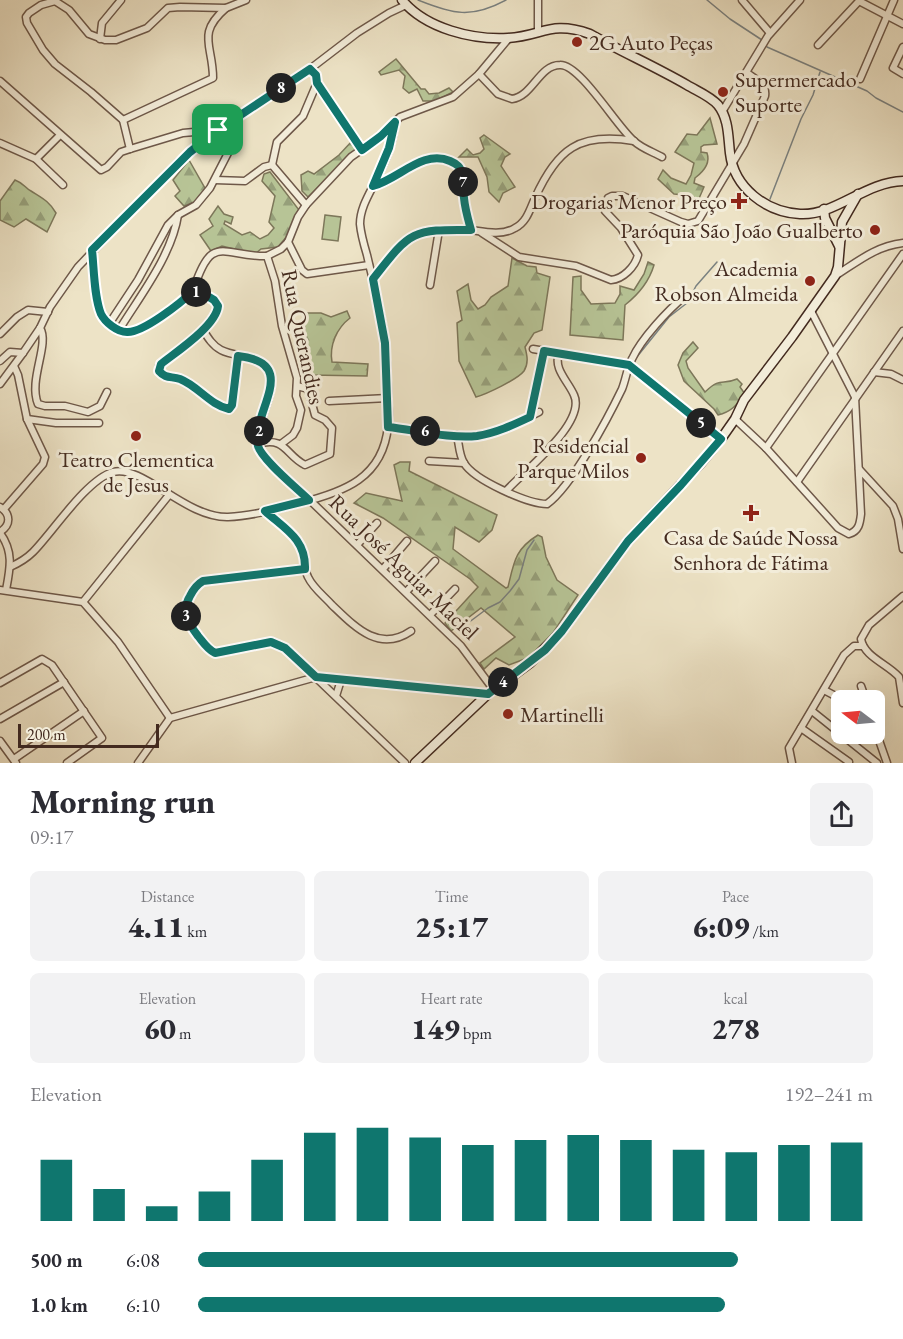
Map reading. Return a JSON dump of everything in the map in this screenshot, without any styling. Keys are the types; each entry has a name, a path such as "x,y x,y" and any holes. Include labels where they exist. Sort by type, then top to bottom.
{"main road":[{"path":"404,3 418,15 449,29 487,39 509,38 565,28 590,34 713,101 722,112 728,133 732,165 740,181 763,203 784,212 806,214 827,223 842,222"},
{"path":"416,763 490,692 545,650 562,631 628,541 721,439 747,403 751,391 812,311 835,276 838,267 842,222 848,204 858,194 878,184 903,181"},
{"path":"806,214 848,204"},
{"path":"824,209 827,223 839,246"}],"street":[{"path":"100,39 102,23 121,0"},
{"path":"123,120 213,78 209,28 214,18 226,8 246,0"},
{"path":"538,0 538,31"},
{"path":"742,0 769,34"},
{"path":"722,112 769,34 800,0"},
{"path":"818,45 860,0 903,24"},
{"path":"860,79 894,0"},
{"path":"130,148 123,120 55,64 43,50 27,23 26,17 41,5 55,2 69,10 89,34 100,39 116,40 147,28 163,12 172,7 226,8"},
{"path":"0,384 40,328 49,309 92,250 178,162 218,130 310,69 372,22 404,3"},
{"path":"267,256 281,249 288,242 294,225 306,205 337,170 409,113 453,97 479,74 509,38"},
{"path":"903,47 894,68 903,74"},
{"path":"479,74 498,94 512,99 522,96 549,69 556,65 566,65 581,77 634,141 662,157"},
{"path":"310,69 316,75 317,83 362,150"},
{"path":"373,279 408,238 422,231 471,230 482,233 524,259 576,266 604,279 616,280 635,263 638,255 621,228 605,210 604,204 612,196 623,196 681,222 693,223 702,216 744,144 765,96 766,92 762,84 747,73"},
{"path":"0,81 97,169 103,170 116,156 130,148 183,133 218,130"},
{"path":"272,165 277,142 303,116 317,83"},
{"path":"109,324 138,280 164,231 178,215 191,209 201,200 215,180 228,153 238,117"},
{"path":"10,567 32,553 94,484 104,476 120,471 136,474 192,509 216,517 231,517 265,511 309,500 357,483 369,473 381,451 388,427 388,398 383,325 360,222 364,203 389,148 395,122"},
{"path":"36,159 60,135"},
{"path":"482,233 513,229 523,222 542,182 555,163 570,148 591,139 634,141"},
{"path":"0,143 36,159 63,186"},
{"path":"373,186 393,179 428,158 453,162 460,168 462,175 465,207 471,230"},
{"path":"215,180 245,181 264,167 272,165"},
{"path":"272,165 306,205"},
{"path":"118,330 164,254 178,215"},
{"path":"430,285 439,230"},
{"path":"288,242 302,270 307,274 369,265"},
{"path":"835,276 875,250 887,245 903,243"},
{"path":"92,250 99,308 104,319 118,330 128,332 141,328 171,309 193,291 209,297 218,306 216,314 203,330 159,366 159,371 166,377 180,379 223,408 230,409 238,356"},
{"name":"Rua Querandies","path":"193,291 203,265 217,251 267,256 275,281 282,326 297,378 296,396 302,414 293,435 281,444"},
{"path":"766,448 903,254"},
{"path":"457,435 464,463 482,479 535,503 547,504 586,453 622,387 629,365 639,347 668,310 685,296"},
{"path":"0,334 17,317 28,310 49,309"},
{"path":"737,415 838,528 849,534 856,530 860,523 855,397 812,311"},
{"path":"40,328 43,339 35,383 38,404 65,406 88,412 100,406 107,392"},
{"path":"203,330 215,346 227,353 259,361 268,370 271,377 271,389 259,431 258,444 271,442 281,444 303,464 330,454 332,428 325,420 315,415 308,389 297,386"},
{"path":"797,482 903,331"},
{"path":"533,349 629,365 721,439"},
{"path":"530,417 544,351"},
{"path":"0,361 10,352 23,354"},
{"path":"506,491 554,443 565,430 576,409 574,393 558,368 559,353"},
{"path":"14,366 27,419 44,454 45,461 2,508 7,513 8,522 0,533 8,546 10,567 3,590 83,602 118,642 170,718"},
{"path":"874,372 891,374 903,380"},
{"path":"329,401 388,398"},
{"path":"388,427 471,436 491,433 539,412"},
{"path":"27,419 56,423 99,423"},
{"name":"Rua José Aguiar Maciel","path":"258,444 266,459 461,645 490,692"},
{"path":"429,461 464,463"},
{"path":"858,468 893,506 898,519 903,549"},
{"path":"83,602 169,495"},
{"path":"265,511 292,534 300,545 304,553 307,577 318,591 365,633 380,639 387,639 402,636 411,631"},
{"path":"357,545 377,523"},
{"path":"383,569 407,541"},
{"path":"406,592 435,561"},
{"path":"305,569 203,581 193,590 185,612 192,627 211,651 219,653 266,642 285,648 405,763"},
{"path":"430,615 455,589"},
{"path":"903,596 864,631 861,639 863,646 897,674 903,703"},
{"path":"792,763 789,748 844,655 854,646 863,646"},
{"path":"0,684 42,659 52,665 102,738 67,763"},
{"path":"138,763 170,718 316,677 490,692"},
{"path":"336,696 341,680"},
{"path":"0,719 64,682"},
{"path":"861,686 862,690"},
{"path":"824,690 831,694"},
{"path":"0,741 3,751 15,761 84,711"},
{"path":"812,711 877,763"},
{"path":"801,728 849,762"},
{"path":"880,744 887,763"}],"green space":[{"path":"396,59 421,89 425,89 429,94 439,93 449,88 453,92 435,101 423,101 417,89 409,93 403,88 405,76 399,70 381,75 379,72"},
{"path":"710,118 717,144 701,147 701,152 707,153 708,161 695,178 694,183 704,187 697,203 674,194 658,179 663,170 671,178 686,184 694,163 675,152 687,134 697,135"},
{"path":"484,135 510,154 505,157 501,166 515,187 503,193 499,202 489,192 487,177 478,157 459,157 467,149 473,155 480,153 484,149 480,138"},
{"path":"353,140 358,148 308,197 302,191 301,175 308,171 314,174 339,155"},
{"path":"189,160 206,190 195,202 184,206 175,196 180,191 173,180"},
{"path":"270,172 299,210 288,235 278,247 261,249 255,254 222,246 211,251 200,235 213,226 209,219 218,206 224,214 233,217 231,224 225,221 224,224 242,235 250,232 260,239 274,228 269,222 275,196 262,181 264,174"},
{"path":"15,180 45,200 56,213 47,232 26,219 14,227 0,220 0,201"},
{"path":"325,215 341,217 338,241 322,239"},
{"path":"512,258 527,266 536,267 537,273 550,277 542,330 534,333 525,347 527,362 524,371 502,386 476,397 459,361 457,323 462,320 457,291 468,284 471,300 478,309 485,305 491,297 508,286"},
{"path":"648,262 654,265 649,277 639,292 625,305 623,340 570,335 573,277 581,276 581,290 591,304 615,303 620,294 620,286 634,290"},
{"path":"347,311 350,318 335,337 332,362 368,364 367,376 310,375 303,313 321,313 331,317"},
{"path":"693,342 698,348 686,361 688,368 705,392 718,383 737,379 742,384 740,387 745,394 727,412 718,415 684,381 678,365 683,353"},
{"path":"400,462 410,462 409,471 497,515 492,530 479,542 455,527 453,549 506,588 520,551 530,540 538,535 542,537 546,557 557,580 578,595 549,639 530,657 509,665 496,658 484,669 480,663 515,637 481,608 451,631 445,623 478,587 383,518 354,503 366,493 402,501 394,465"}],"waterway":[{"path":"418,0 442,9 462,12 482,10 506,0"},
{"path":"707,0 730,19 762,40"},
{"path":"765,43 767,47 867,91 903,112"},
{"path":"770,199 801,119 813,95 820,72"},
{"path":"636,358 669,317 687,303 696,286 717,262"},
{"path":"460,629 500,602 510,591 519,579 527,550 534,540"}],"place":[{"name":"2G Auto Peças","path":"577,42"},
{"name":"Supermercado Suporte","path":"723,92"},
{"name":"Drogarias Menor Preço","path":"739,201"},
{"name":"Paróquia São João Gualberto","path":"875,230"},
{"name":"Academia Robson Almeida","path":"810,281"},
{"name":"Teatro Clementica de Jesus","path":"136,436"},
{"name":"Residencial Parque Milos","path":"641,458"},
{"name":"Casa de Saúde Nossa Senhora de Fátima","path":"751,513"},
{"name":"Martinelli","path":"508,714"}],"route":[{"path":"310,69 316,75 317,83 362,150 395,122 389,148 373,186 393,179 428,158 446,159 460,168 464,184 465,207 471,230 432,230 414,234 396,250 373,279 385,343 388,427 471,436 491,433 518,423 530,417 544,351 629,365 721,439 681,485 636,531 562,631 545,650 488,694 316,677 285,648 271,642 215,653 208,649 186,618 188,600 193,590 203,581 305,569 304,553 300,545 292,534 265,511 309,500 266,459 259,448 259,431 272,382 264,364 255,358 238,356 231,409 223,408 188,384 177,378 168,378 159,371 161,364 203,330 216,314 218,306 214,300 193,291 171,309 141,328 132,332 118,330 104,319 99,308 92,250 178,162 218,130 310,69"}]}
